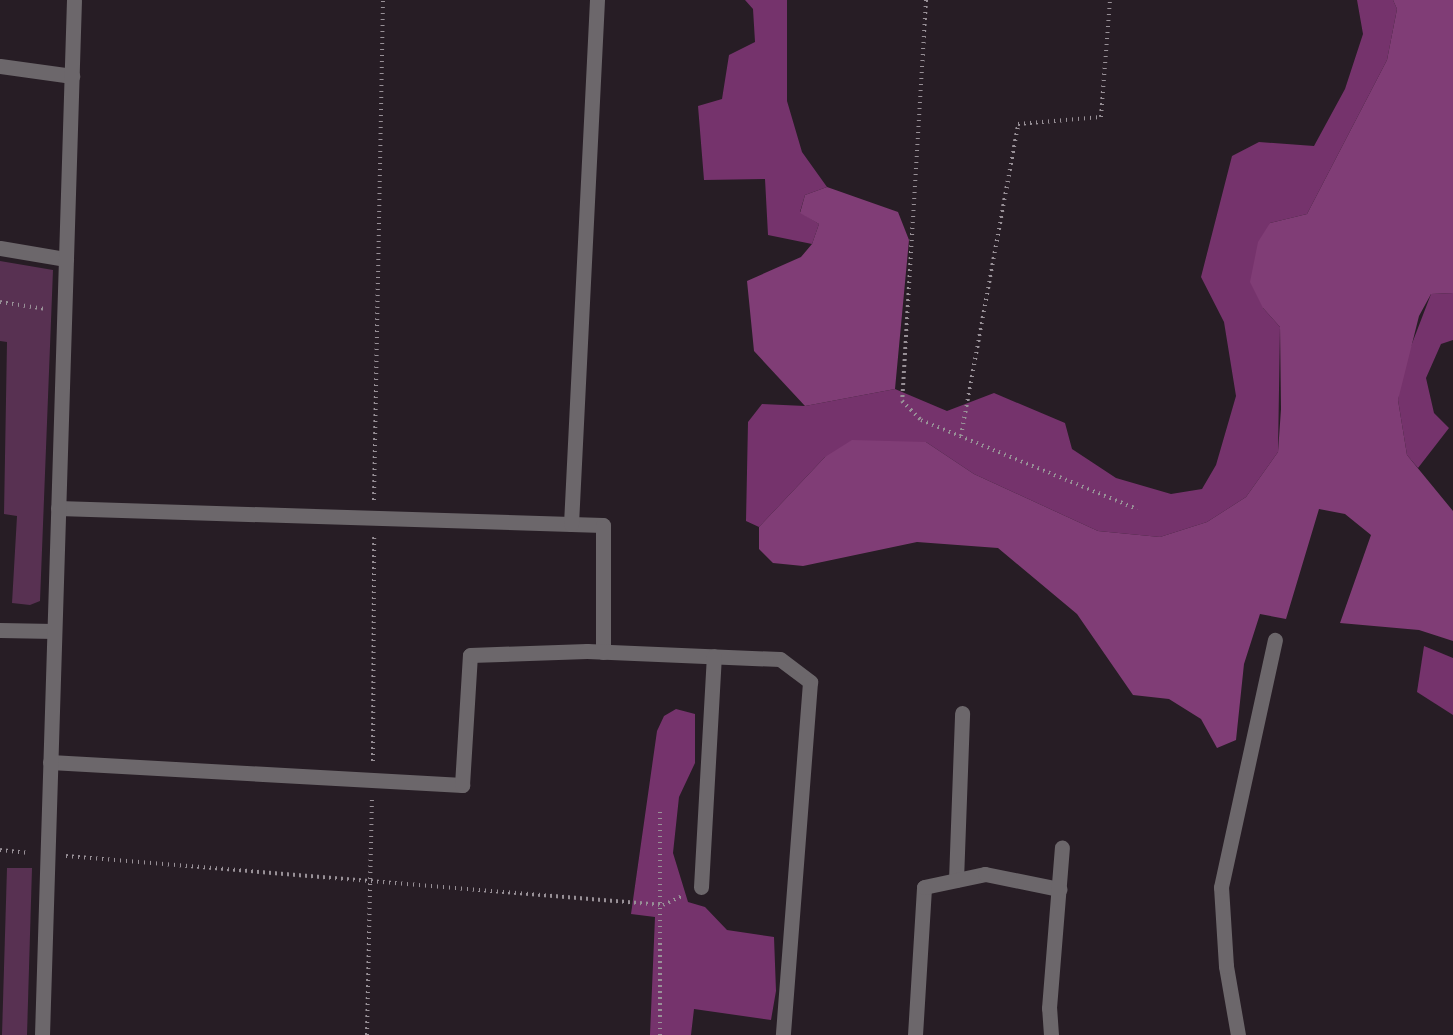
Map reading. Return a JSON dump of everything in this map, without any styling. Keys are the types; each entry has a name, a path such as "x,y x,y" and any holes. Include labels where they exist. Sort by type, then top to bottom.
{"street":[{"path":"42,1035 74,0"},
{"path":"571,524 597,0"},
{"path":"0,66 72,76"},
{"path":"0,248 66,259"},
{"path":"58,508 603,525 603,652"},
{"path":"0,630 54,632"},
{"path":"1238,1035 1226,966 1221,887 1275,640"},
{"path":"50,762 462,785 471,655 603,652 780,659 810,682 783,1035"},
{"path":"701,887 714,656"},
{"path":"956,880 962,713"},
{"path":"1052,1035 1049,1008 1062,848"},
{"path":"915,1035 924,887 986,874 1059,889"}],"path":[{"path":"926,0 902,401 921,420 1137,508"},
{"path":"961,436 1018,124 1101,117 1110,0"},
{"path":"0,302 64,311"},
{"path":"660,811 663,905 660,1035"},
{"path":"0,850 663,905 701,887"}],"shaded area":[{"path":"745,0 787,0 787,101 802,152 827,187 805,195 800,212 819,224 812,244 768,235 765,179 704,180 698,106 722,99 729,55 755,42 753,9"},
{"path":"1357,0 1393,0 1397,9 1387,60 1307,214 1270,223 1263,308 1280,327 1278,452 1246,497 1207,522 1160,537 1098,531 974,474 926,442 825,457 759,527 746,521 748,422 762,404 805,406 895,389 947,411 994,393 1065,423 1072,449 1116,478 1171,494 1202,489 1216,465 1236,396 1224,322 1201,277 1232,156 1259,142 1314,146 1345,89 1363,34"},
{"path":"1393,0 1453,0 1453,293 1431,294 1419,316 1398,400 1407,455 1453,511 1453,641 1419,630 1340,623 1371,535 1345,514 1319,509 1286,619 1260,614 1244,664 1236,740 1217,748 1201,719 1169,699 1133,695 1077,614 998,548 917,542 803,566 773,563 759,549 759,527 825,457 852,440 926,442 974,474 1098,531 1160,537 1207,522 1246,497 1278,452 1281,409 1280,327 1263,308 1250,282 1258,242 1270,223 1307,214 1387,60 1397,9"},
{"path":"827,187 898,212 909,240 895,389 805,406 754,351 747,281 801,257 812,244 819,224 800,213 805,195"},
{"path":"0,261 53,270 40,601 30,605 12,603 17,516 4,514 7,342 0,341"},
{"path":"1453,293 1453,340 1441,344 1426,378 1434,413 1449,428 1418,468 1407,455 1398,400 1403,367 1431,294"},
{"path":"1424,646 1453,658 1453,715 1417,692"},
{"path":"676,709 695,714 695,763 679,797 673,853 688,902 705,907 727,930 774,937 776,991 771,1020 694,1009 691,1035 650,1035 655,917 631,914 657,731 664,716"},
{"path":"7,868 32,868 27,1035 2,1035"}]}
